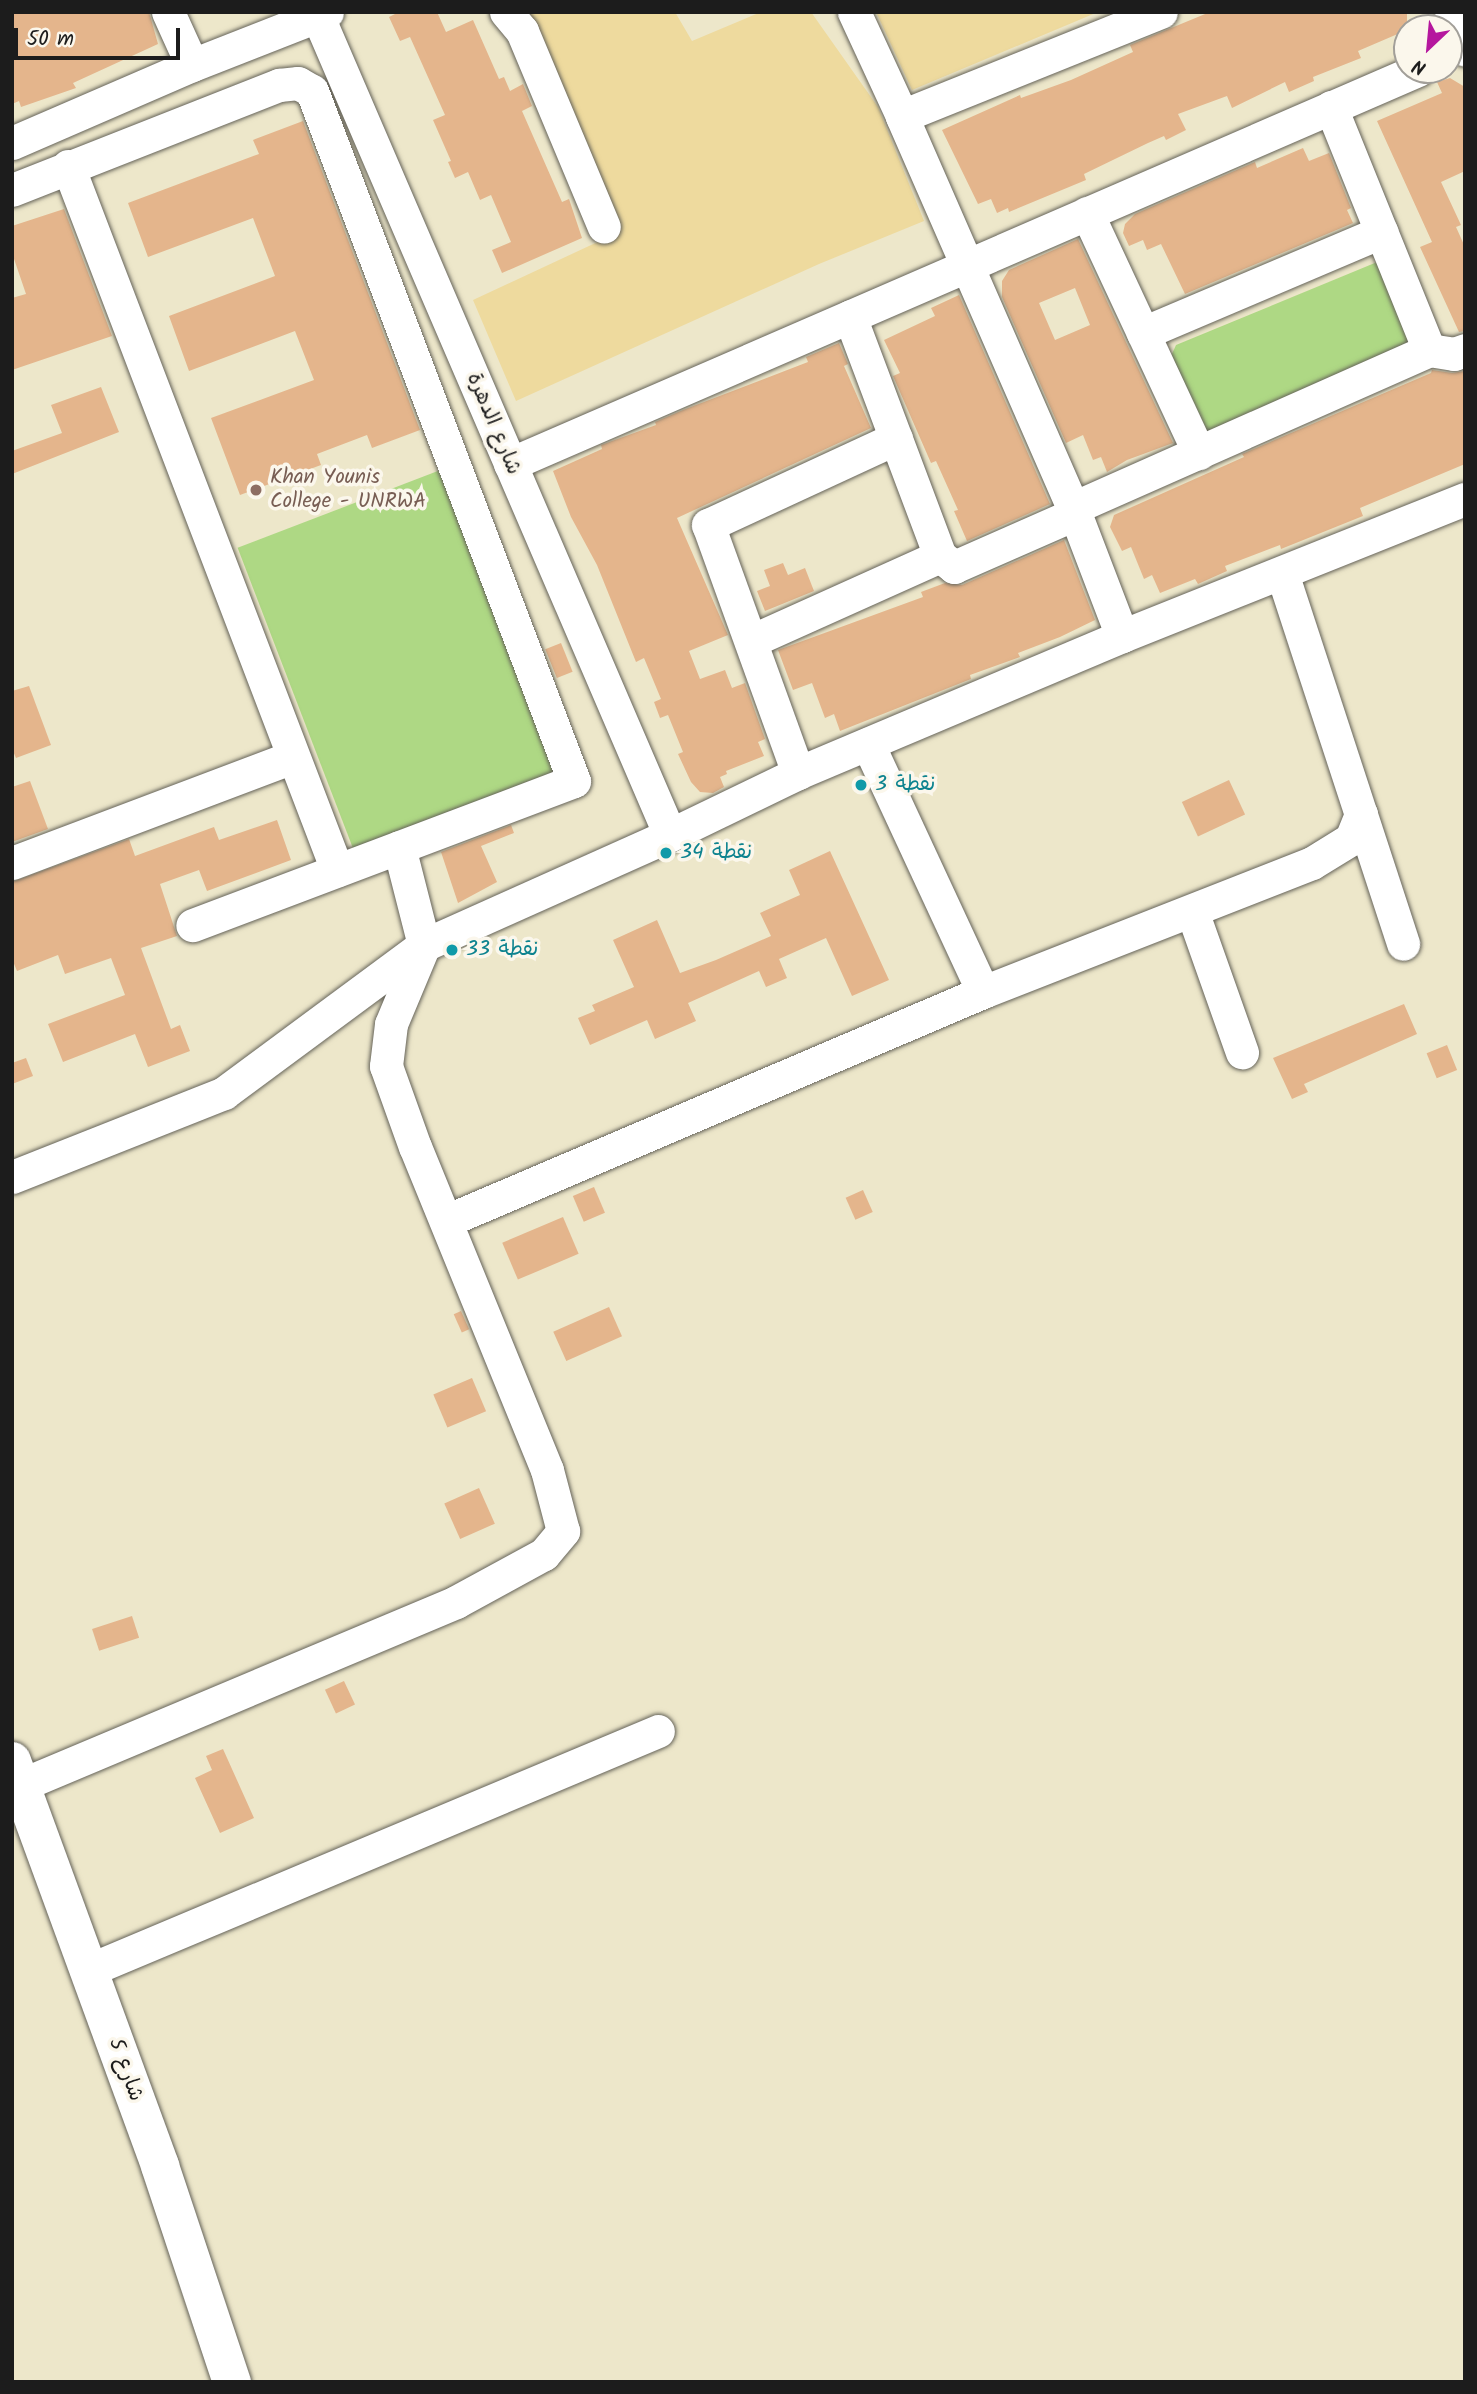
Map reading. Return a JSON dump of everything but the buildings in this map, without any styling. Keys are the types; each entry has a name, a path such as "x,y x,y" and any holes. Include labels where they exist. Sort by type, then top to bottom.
{"main road":[{"name":"شارع 5","path":"17,1773 160,2166 232,2382"}],"street":[{"path":"168,12 192,65"},
{"path":"506,12 522,31 604,227"},
{"path":"854,12 1074,511 1122,636"},
{"path":"902,116 1161,12"},
{"path":"1451,12 1465,50"},
{"path":"12,143 320,13"},
{"name":"شارع الدهرة","path":"320,13 670,835"},
{"path":"510,464 1393,81"},
{"path":"12,190 279,85 298,83 312,91 574,781 192,925"},
{"path":"1331,107 1430,350"},
{"path":"68,166 337,870"},
{"path":"1087,213 1199,453"},
{"path":"1143,333 1381,232"},
{"path":"850,316 940,556 954,567 1199,453 1430,350 1454,354 1465,350"},
{"path":"798,773 708,525 896,438"},
{"path":"12,1177 224,1093 424,945 670,835 798,773 1122,636 1465,499"},
{"path":"751,641 940,556"},
{"path":"1282,573 1403,944"},
{"path":"868,744 983,992"},
{"path":"12,863 293,757"},
{"path":"446,1221 983,992 1312,863 1351,839 1361,814"},
{"path":"17,1773 456,1602 544,1554 563,1531 547,1470 386,1066 391,1024 424,945 399,847"},
{"path":"1192,911 1242,1052"},
{"path":"89,1970 658,1731"}],"green space":[{"path":"1382,260 1420,341 1204,436 1168,363 1176,345"},
{"path":"443,469 559,771 354,850 238,548"}],"sand":[{"path":"516,12 675,12 692,41 761,12 811,12 878,107 924,221 819,264 516,401 473,300 619,232"},
{"path":"876,12 1098,12 912,90"}],"place":[{"name":"Khan Younis College - UNRWA","path":"256,490"},
{"name":"نقطة 3","path":"861,785"},
{"name":"نقطة 34","path":"666,853"},
{"name":"نقطة 33","path":"452,950"}]}
